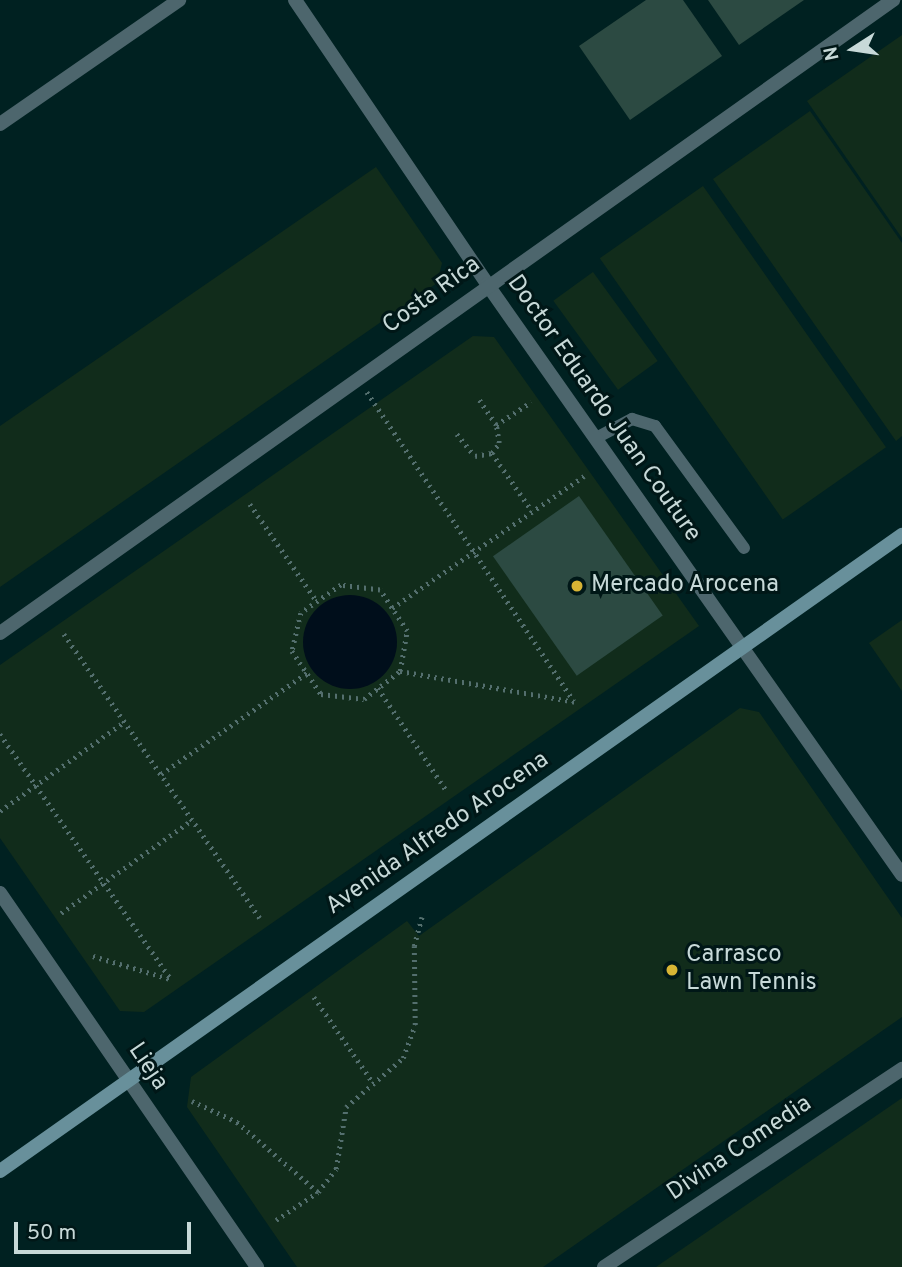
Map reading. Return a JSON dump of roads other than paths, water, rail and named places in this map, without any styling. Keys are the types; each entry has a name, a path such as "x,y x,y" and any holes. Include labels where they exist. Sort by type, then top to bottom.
{"street":[{"path":"0,124 179,0"},
{"name":"Doctor Eduardo Juan Couture","path":"295,0 487,284 902,876"},
{"name":"Costa Rica","path":"0,633 487,284 893,0"},
{"name":"Avenida Alfredo Arocena","path":"0,1171 902,535"},
{"name":"Lieja","path":"0,893 257,1267"},
{"name":"Divina Comedia","path":"604,1267 902,1069"}],"lane":[{"path":"596,438 632,419 654,426 744,548"}],"water":[{"path":"350,595 368,599 383,609 393,624 397,642 393,660 383,675 368,685 350,689 332,685 317,675 307,660 303,642 307,624 317,609 332,599"}],"place":[{"name":"Mercado Arocena","path":"577,586"},
{"name":"Carrasco Lawn Tennis","path":"672,970"}]}
